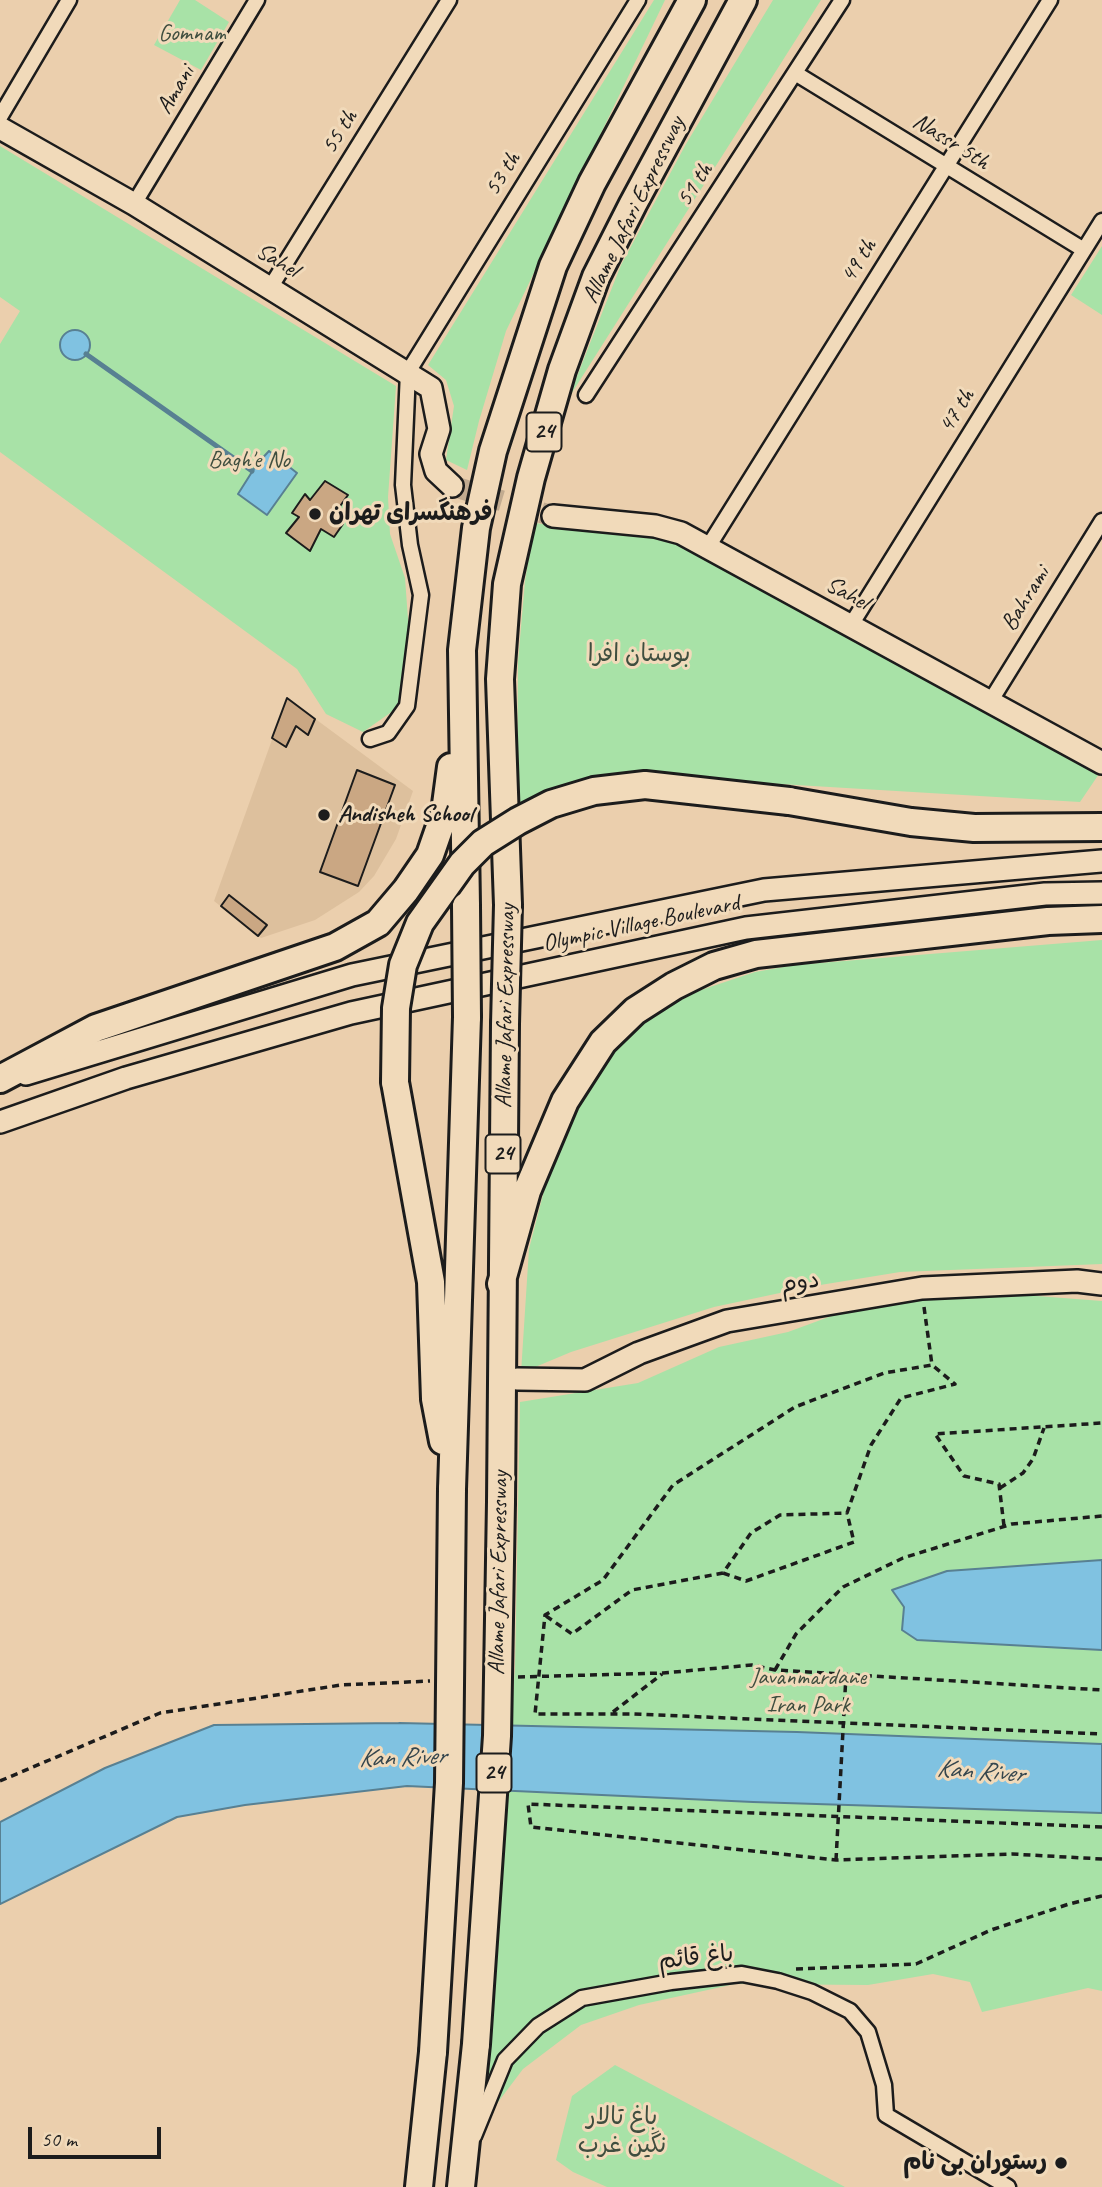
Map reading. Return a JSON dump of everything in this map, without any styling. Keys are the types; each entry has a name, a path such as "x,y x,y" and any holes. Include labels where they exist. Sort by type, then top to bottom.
{"highway":[{"name":"Allame Jafari Expressway","path":"419,2187 433,2052 449,1783 453,1489 467,1017 462,650 476,528 493,451 553,266 592,183 691,0"},
{"name":"Allame Jafari Expressway","path":"462,2175 476,2044 497,1736 508,905 500,679 507,584 531,478 562,370 596,278 743,0"},
{"path":"0,1080 96,1028 335,947 377,923 430,855 445,812 462,650"},
{"path":"453,1489 435,1399 430,1282 395,1082 396,1008 403,965 420,923 462,864 484,843 517,821 551,804 594,791 645,785 789,801 911,822 974,828 1102,827"},
{"path":"501,1284 527,1191 565,1101 603,1042 635,1011 674,986 714,966 756,954 1048,921 1102,919"}],"main road":[{"name":"Sahel","path":"0,128 134,204 431,388 439,429 431,454 436,471 452,486"},
{"name":"Sahel","path":"553,516 655,526 681,533 1102,763"},
{"name":"Olympic Village Boulevard","path":"0,1080 352,975 764,890 1102,861"},
{"name":"Olympic Village Boulevard","path":"0,1122 126,1077 351,1013 746,928 1045,894 1102,893"},
{"name":"دوم","path":"517,1379 585,1380 639,1353 727,1321 922,1288 1077,1281 1102,1284"}],"street":[{"path":"0,117 69,0"},
{"name":"Amani","path":"134,204 257,0"},
{"name":"55 th","path":"270,288 449,0"},
{"name":"53 th","path":"408,372 638,0"},
{"name":"51 th","path":"586,395 842,0"},
{"name":"49 th","path":"708,547 1050,0"},
{"name":"Nassr 5th","path":"795,73 1084,250"},
{"name":"47 th","path":"851,625 1102,221"},
{"path":"370,739 388,733 407,706 421,595 410,545 403,485 408,372"},
{"name":"Bahrami","path":"990,702 1102,521"},
{"name":"باغ قائم","path":"462,2175 505,2060 538,2026 582,1998 671,1982 742,1974 779,1981 812,1992 850,2011 868,2032 884,2085 886,2115 1008,2187"}],"path":[{"path":"545,1615 572,1634 632,1590 723,1573 746,1581 854,1542 847,1513 871,1445 901,1398 955,1384 932,1365 922,1288"},
{"path":"545,1615 603,1580 673,1485 795,1407 884,1374 932,1365"},
{"path":"1004,1526 999,1484 964,1476 935,1434 1102,1423"},
{"path":"1000,1488 1023,1474 1033,1459 1044,1427"},
{"path":"723,1573 751,1533 780,1515 847,1513"},
{"path":"775,1670 796,1634 843,1587 903,1558 1004,1526 1102,1516"},
{"path":"545,1615 535,1714 611,1713 1102,1734"},
{"path":"512,1677 663,1673 751,1665 775,1670 1102,1690"},
{"path":"611,1713 663,1673"},
{"path":"836,1860 846,1675"},
{"path":"0,1781 160,1713 341,1685 433,1681"},
{"path":"1102,1827 528,1804 531,1827 836,1860 1012,1854 1102,1859"},
{"path":"790,1970 916,1964 991,1930 1102,1896"}],"shaded area":[{"name":"Andisheh School","path":"287,698 413,791 396,839 374,876 359,892 315,920 261,938 214,901"}],"green space":[{"name":"Gomnam","path":"180,0 195,0 229,22 201,70 154,45"},
{"path":"654,0 665,0 506,331 467,470 446,460 454,406 446,380 428,365"},
{"path":"773,0 821,0 568,399 621,265 686,144"},
{"name":"Bagh'e No","path":"0,146 396,386 388,497 390,534 405,578 409,633 400,706 363,732 326,714 297,669 0,452 0,344 20,311 0,297"},
{"path":"1102,246 1102,315 1071,295"},
{"name":"بوستان افرا","path":"534,523 674,538 1101,771 1080,802 646,776 517,807 518,662 525,581"},
{"path":"1102,940 1102,1264 900,1272 808,1287 714,1307 571,1352 521,1373 529,1249 545,1187 567,1122 593,1072 635,1023 686,995 755,972 795,965"},
{"name":"Javanmardane Iran Park","path":"932,1295 1024,1295 1102,1301 1102,1991 1088,1988 982,2012 970,1982 933,1974 868,1985 735,1984 639,2005 581,2025 523,2069 480,2126 515,1668 520,1402 638,1383 719,1347 788,1332 864,1304"},
{"name":"باغ تالار نگین غرب","path":"615,2065 845,2187 607,2187 573,2172 556,2160 572,2096"}],"water":[{"path":"75,330 81,331 89,339 89,351 81,359 75,360 69,359 61,351 60,345 61,339 69,331"},
{"path":"269,451 297,473 267,515 238,494 257,464"},
{"path":"1102,1560 1102,1650 917,1640 902,1630 904,1607 892,1590 947,1571"},
{"name":"Kan River","path":"399,1723 797,1732 1102,1744 1102,1813 753,1802 407,1786 245,1805 177,1817 0,1904 0,1822 105,1768 214,1725"}],"building":[{"name":"فرهنگسرای تهران","path":"325,481 348,495 333,516 343,524 334,537 321,529 310,551 286,533 299,517 292,513 305,494 310,500"},
{"path":"287,698 315,719 308,735 296,726 286,747 272,738"},
{"path":"357,770 395,785 358,886 320,872"},
{"path":"229,895 267,925 258,936 221,906"}],"waterway":[{"path":"86,354 252,471"}],"tunnel":[{"path":"452,486 553,516"}],"place":[{"name":"فرهنگسرای تهران","path":"315,514"},
{"name":"Andisheh School","path":"324,815"},
{"name":"رستوران بی نام","path":"1061,2163"}]}
